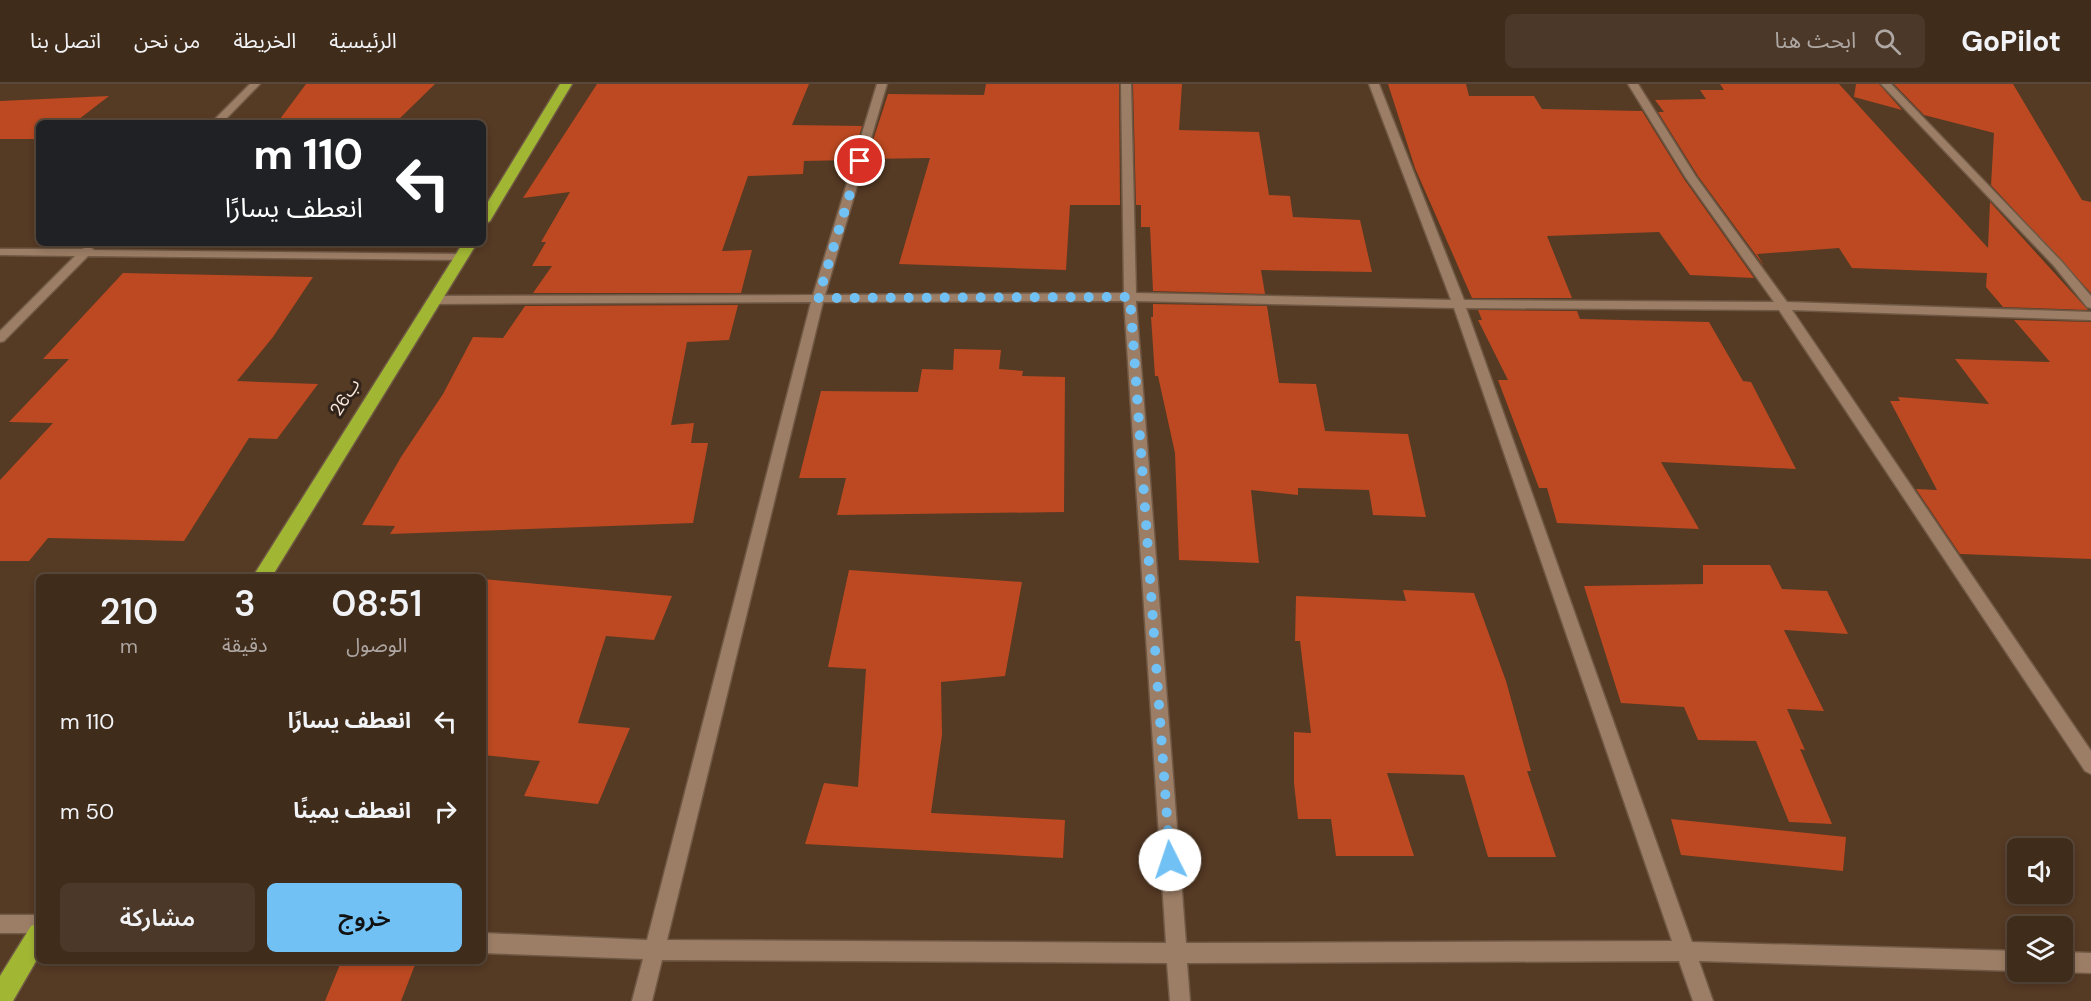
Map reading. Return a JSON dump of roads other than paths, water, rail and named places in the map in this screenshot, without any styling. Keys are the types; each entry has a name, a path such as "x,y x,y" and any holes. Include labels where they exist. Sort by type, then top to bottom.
{"highway":[{"path":"486,216 566,84"},
{"name":"26ب","path":"263,574 466,250"},
{"path":"0,999 36,939"}],"street":[{"path":"219,120 255,84"},
{"path":"642,1001 818,298 882,84"},
{"path":"1126,84 1130,297 1180,1001"},
{"path":"1374,84 1459,304 1703,1001"},
{"path":"1632,84 1691,178 1784,306 2091,766"},
{"path":"1886,84 2058,264 2091,304"},
{"path":"0,338 93,246"},
{"path":"0,252 466,250"},
{"path":"433,300 1130,297 1459,304 1784,306 2091,316"},
{"path":"0,924 36,924"},
{"path":"486,943 655,950 1177,953 1685,951 2007,961"},
{"path":"2073,962 2091,963"}]}
